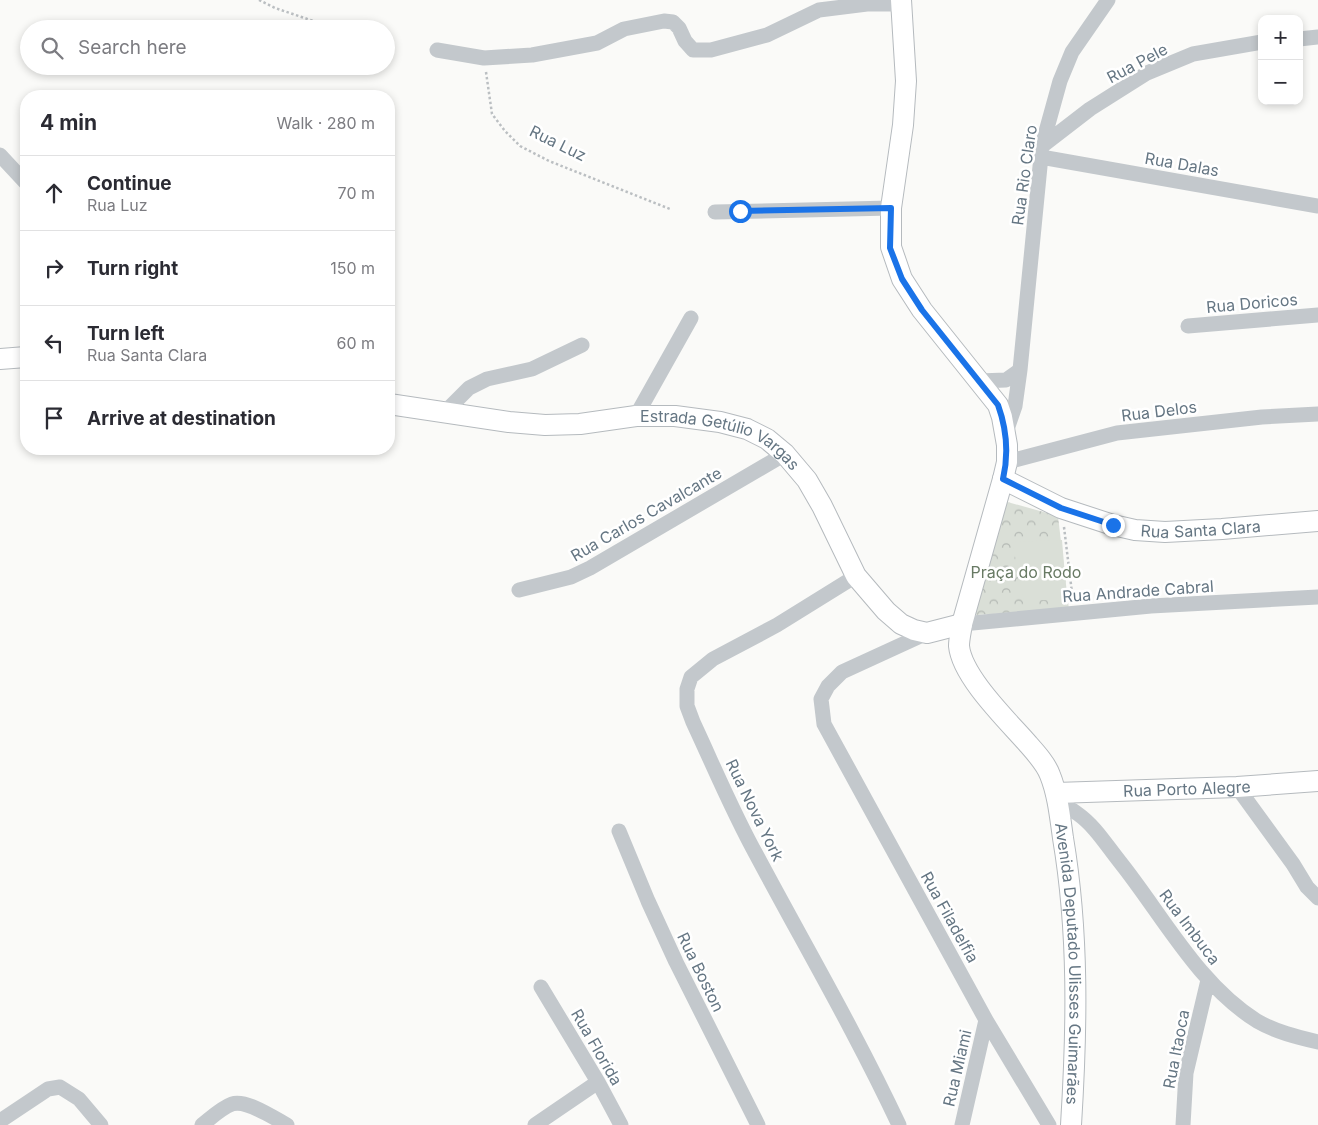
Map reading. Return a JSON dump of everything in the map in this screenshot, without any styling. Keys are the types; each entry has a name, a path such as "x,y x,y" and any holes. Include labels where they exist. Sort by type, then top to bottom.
{"main road":[{"name":"Avenida Deputado Ulisses Guimarães","path":"900,2 906,81 903,125 891,208 890,248 902,279 922,310 998,405 1006,432 1005,470 962,624 959,646 963,662 981,690 1035,752 1050,773 1057,797 1068,866 1074,956 1076,1027 1071,1125"},
{"path":"0,359 20,357"},
{"name":"Estrada Getúlio Vargas","path":"395,405 545,425 580,424 636,416 675,416 720,422 747,429 767,440 785,454 807,480 822,506 856,576 886,611 900,624 927,633"},
{"name":"Rua Santa Clara","path":"1005,470 1061,508 1128,528 1165,532 1222,530 1318,521"},
{"path":"927,633 962,624"},
{"name":"Rua Porto Alegre","path":"1057,797 1318,781"}],"street":[{"name":"Rua Rio Claro","path":"1006,432 1015,406 1020,370 1041,152 1060,81 1072,52 1108,0"},
{"path":"437,50 484,58 532,54 597,43 624,29 664,21 673,22 679,28 692,50 704,51 766,35 815,5 900,2"},
{"path":"1303,39 1318,37"},
{"name":"Rua Pele","path":"1041,152 1090,108 1147,74 1193,54 1258,43"},
{"name":"Rua Dalas","path":"1041,152 1318,206"},
{"path":"0,155 20,177"},
{"path":"715,212 891,208"},
{"name":"Rua Doricos","path":"1188,326 1318,315"},
{"path":"636,416 691,318"},
{"path":"444,413 469,388 487,379 532,369 582,345"},
{"path":"979,381 1006,380 1020,370"},
{"name":"Rua Delos","path":"1005,470 1117,433 1262,417 1318,414"},
{"name":"Rua Carlos Cavalcante","path":"519,590 571,578 785,454"},
{"name":"Rua Nova York","path":"856,576 777,625 713,659 691,677 687,689 688,706 693,722 756,855 876,1076 899,1125"},
{"name":"Rua Andrade Cabral","path":"962,624 1151,606 1318,597"},
{"name":"Rua Filadelfia","path":"927,633 842,672 828,686 821,699 824,724 986,1020 1049,1125"},
{"path":"1237,787 1293,864 1307,888 1318,898"},
{"name":"Rua Imbuca","path":"1057,797 1093,828 1208,980 1234,1004 1258,1021 1291,1036 1318,1042"},
{"name":"Rua Boston","path":"619,831 676,962 758,1125"},
{"name":"Rua Itaoca","path":"1182,1125 1186,1073 1208,980"},
{"name":"Rua Florida","path":"541,987 598,1082 621,1125"},
{"name":"Rua Miami","path":"962,1125 986,1020"},
{"path":"535,1125 598,1082"},
{"path":"0,1122 48,1089 60,1087 79,1099 101,1125"},
{"path":"202,1125 222,1109 234,1103 250,1106 287,1125"}],"path":[{"path":"258,0 311,20"},
{"name":"Rua Luz","path":"484,58 492,114 504,130 520,146 549,160 670,209"},
{"path":"1061,508 1075,613"}],"green space":[{"name":"Praça do Rodo","path":"1004,501 1058,516 1069,610 975,615"},
{"path":"1062,540 1067,600 1024,600 1012,542"}],"route":[{"path":"740,211 891,208 890,248 902,279 922,310 998,405 1006,432 1007,445 1007,462 1003,479 1061,508 1113,525"}]}
